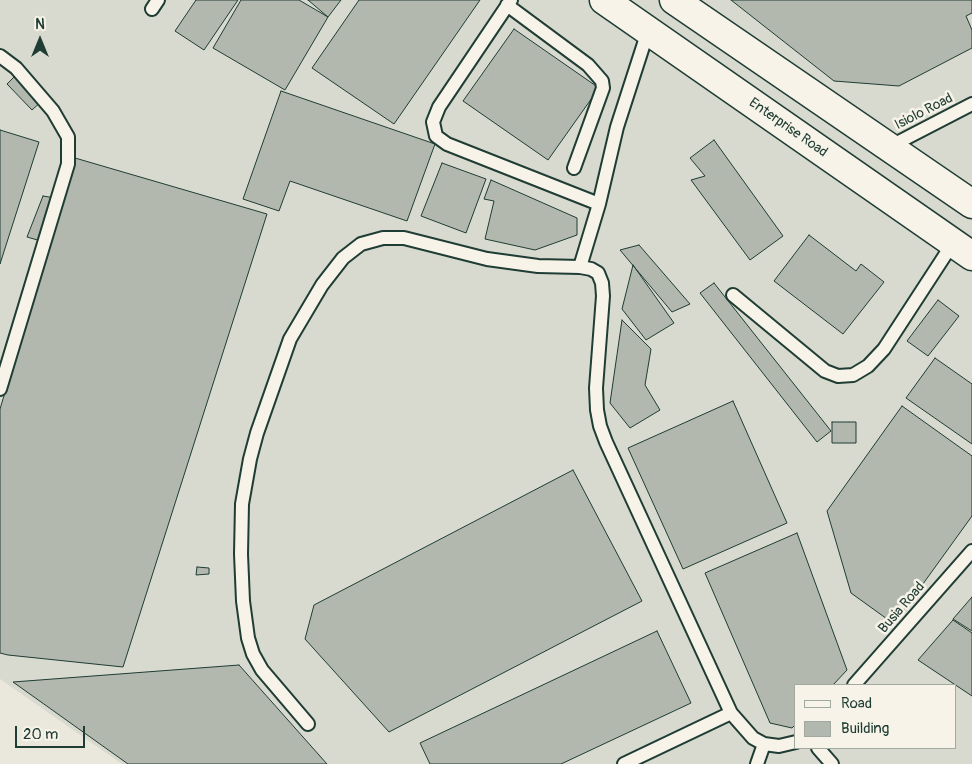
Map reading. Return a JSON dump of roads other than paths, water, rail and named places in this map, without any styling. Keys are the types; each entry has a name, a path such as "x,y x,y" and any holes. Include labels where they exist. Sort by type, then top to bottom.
{"main road":[{"name":"Enterprise Road","path":"604,0 954,243"},
{"path":"674,0 967,201 954,243"}],"lane":[{"path":"574,168 603,88 602,81 588,64 509,3 439,106 434,122 436,136 447,144 599,204"},
{"path":"580,266 599,204 617,127 648,31"},
{"path":"0,56 16,68 53,111 68,137 68,164 0,389"},
{"name":"Isiolo Road","path":"889,147 972,104"},
{"path":"308,724 262,670 253,654 244,621 241,554 242,504 250,459 257,433 290,339 307,308 343,258 361,244 383,238 404,238 487,259 515,264 580,266 591,269 598,274 602,283 601,344 596,388 600,426 731,713 753,738 764,744 779,746 794,742"},
{"path":"733,295 825,371 838,376 852,375 868,366 884,349 954,243"},
{"name":"Busia Road","path":"855,684 972,551"},
{"path":"624,764 731,713"},
{"path":"757,764 764,744"},
{"path":"819,749 832,764"}]}
